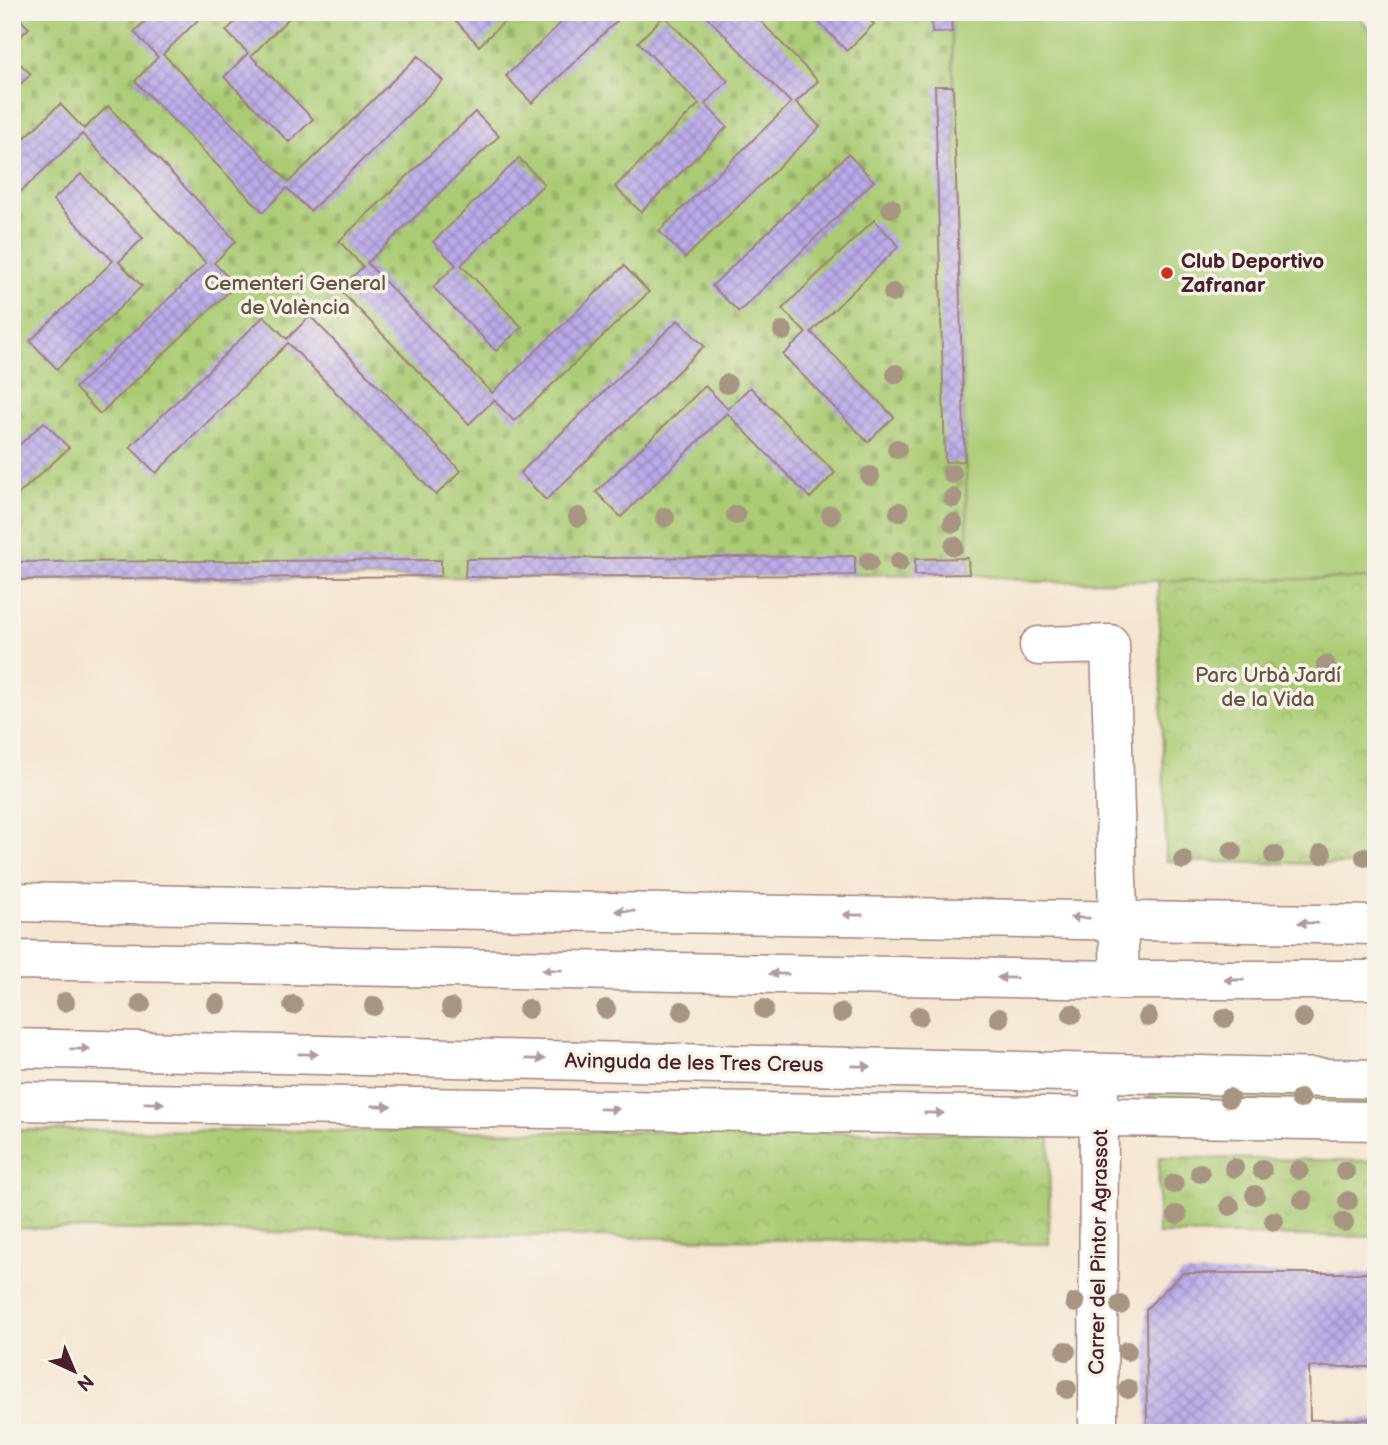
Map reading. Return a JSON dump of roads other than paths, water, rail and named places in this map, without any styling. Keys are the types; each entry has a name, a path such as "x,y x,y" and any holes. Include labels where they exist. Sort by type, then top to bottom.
{"main road":[{"path":"1039,646 1110,643 1119,980"},
{"path":"12,902 1376,925"},
{"path":"12,960 1119,980 1376,981"},
{"name":"Avinguda de les Tres Creus","path":"12,1048 1376,1079"},
{"name":"Carrer del Pintor Agrassot","path":"1098,1071 1098,1433"},
{"path":"12,1101 1376,1121"}],"place":[{"name":"Club Deportivo Zafranar","path":"1167,273"}],"park label":[{"name":"Cementeri General de València","path":"295,295"},
{"name":"Parc Urbà Jardí de la Vida","path":"1268,687"}]}
